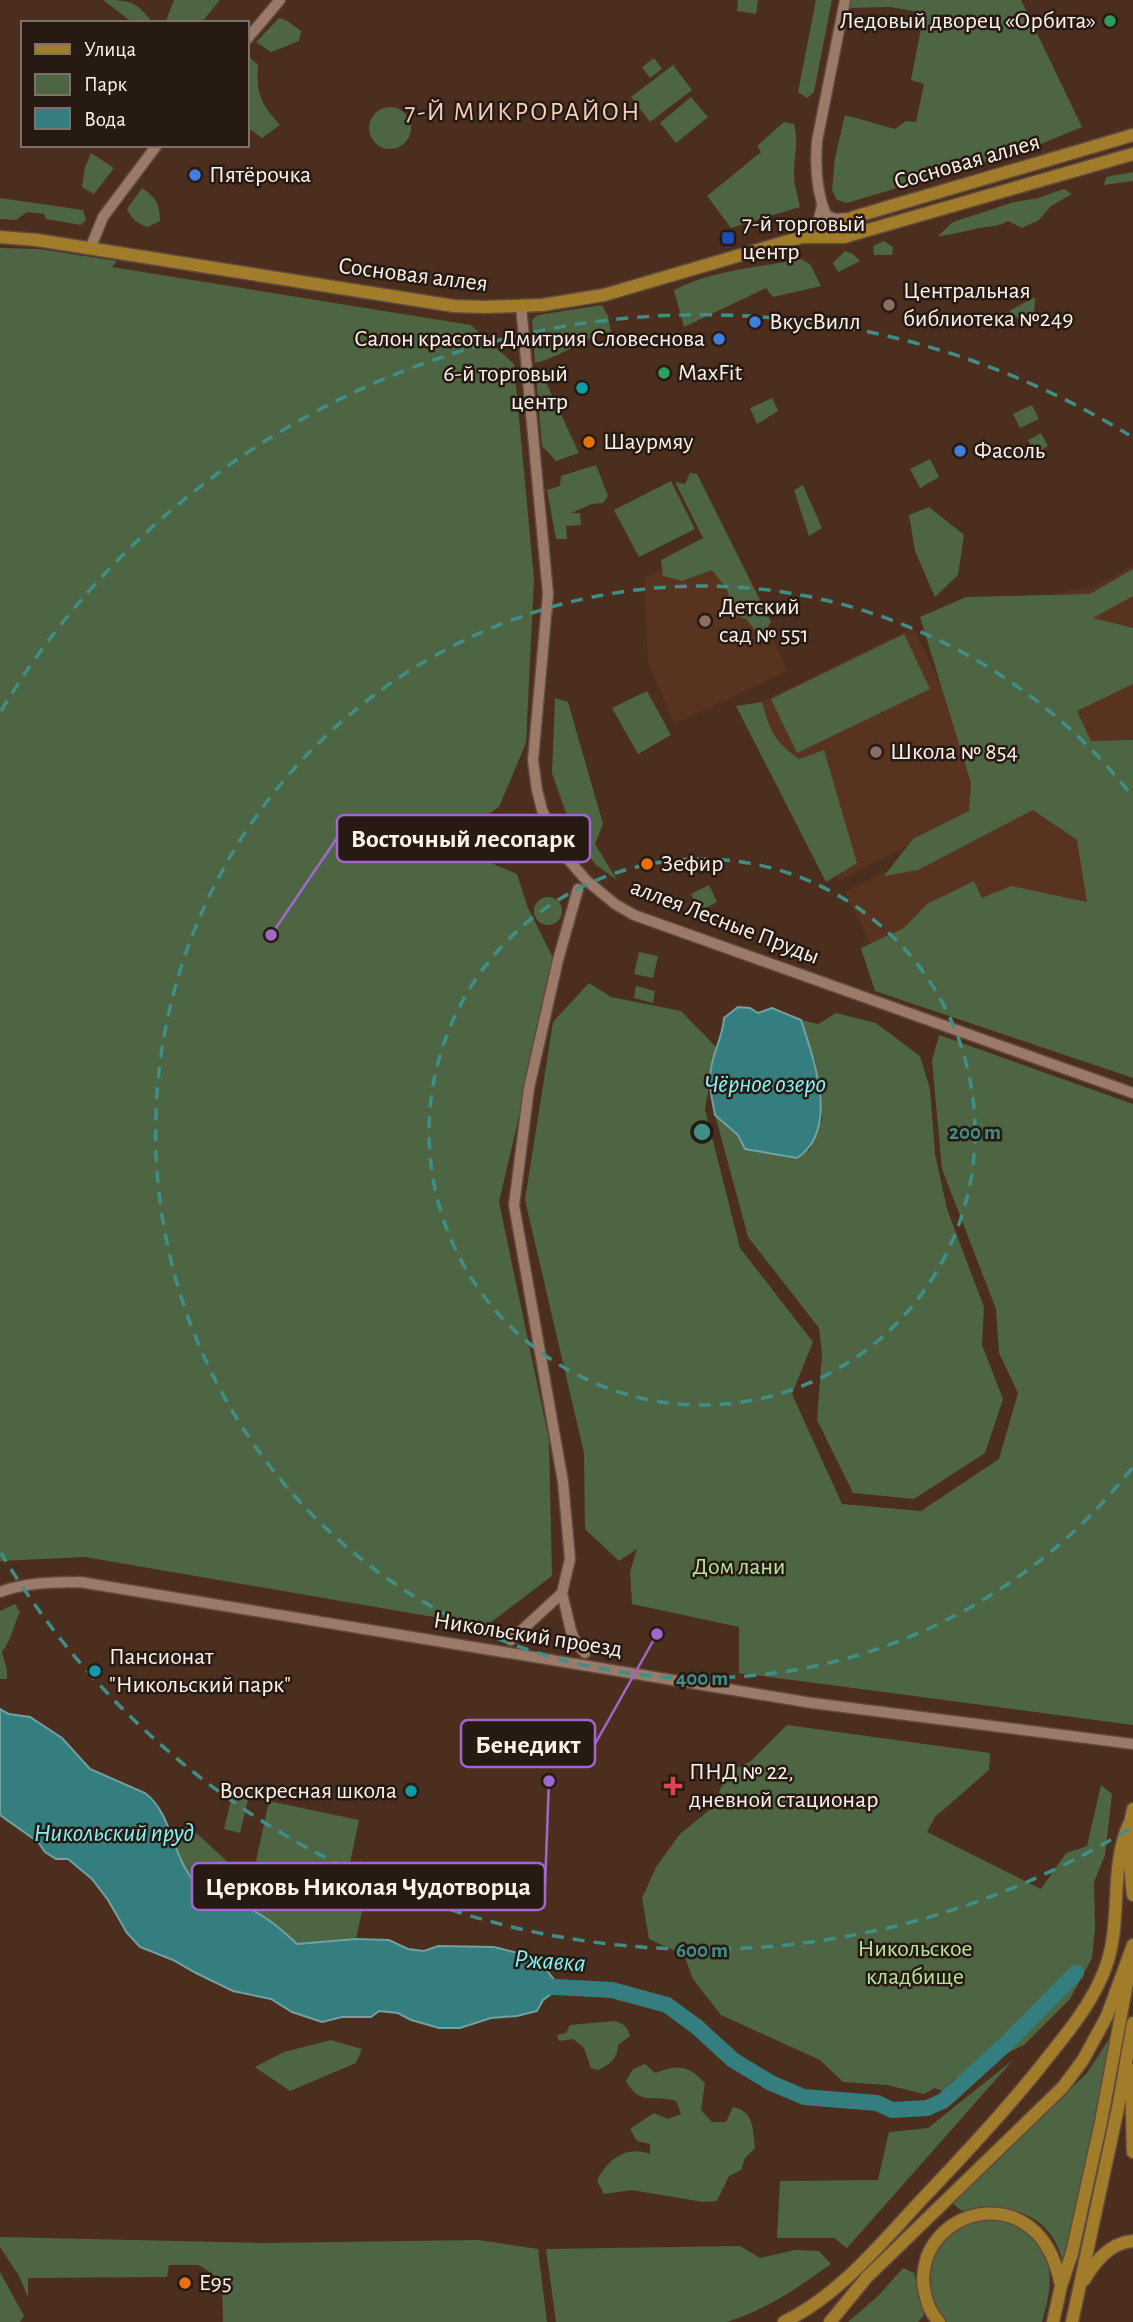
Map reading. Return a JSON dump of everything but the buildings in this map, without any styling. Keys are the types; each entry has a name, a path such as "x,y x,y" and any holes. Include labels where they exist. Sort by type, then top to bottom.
{"main road":[{"name":"Сосновая аллея","path":"0,237 37,240 454,306 521,306 607,294 802,237 851,218 1133,135"},
{"name":"Сосновая аллея","path":"815,232 844,236 1133,154"},
{"path":"1133,1809 1129,1869 1133,1895"},
{"path":"784,2322 831,2291 858,2267 999,2118 1073,2025 1100,1982 1112,1949 1122,1840 1131,1826"},
{"path":"1118,1866 1133,1904"},
{"path":"830,2322 867,2277 1070,2078 1107,2016 1133,1945"},
{"path":"1053,2322 1072,2253 1101,2122 1133,1945"},
{"path":"1072,2322 1118,2108 1133,2023"},
{"path":"1130,2041 1133,2152"},
{"path":"939,2322 926,2301 924,2265 930,2248 941,2233 955,2222 972,2215 999,2214 1025,2223 1047,2246 1059,2272 1061,2286"},
{"path":"1080,2287 1097,2261 1110,2249 1133,2241"}],"street":[{"path":"248,38 280,0"},
{"path":"815,232 822,206 817,178 817,141 845,0"},
{"path":"90,249 103,217 156,147"},
{"path":"822,206 830,218 851,218"},
{"name":"аллея Лесные Пруды","path":"521,306 548,594 533,760 542,810 560,850 586,880 615,904 634,915 1133,1093"},
{"path":"578,889 528,1088 514,1205 563,1482 570,1559 562,1593 575,1646 585,1653"},
{"name":"Никольский проезд","path":"0,1592 41,1583 80,1582 812,1703 1133,1744"},
{"path":"511,1640 562,1593"}],"shaded area":[{"name":"Детский сад № 551","path":"725,537 788,671 674,724 648,663 644,579"},
{"path":"1133,565 1133,770 1089,781 1040,691 1054,593 1092,588"},
{"name":"Школа № 854","path":"913,628 999,799 839,881 754,705"},
{"path":"1058,785 1121,893 886,976 845,892"}],"green space":[{"path":"103,0 132,3 151,21 130,21"},
{"path":"174,0 220,0 203,21 166,21"},
{"path":"738,0 758,0 756,14 737,11"},
{"path":"816,0 832,0 814,92 807,98 798,92"},
{"path":"847,0 1021,0 1082,127 1031,148 847,203 837,200 832,190 835,158 845,115 895,129 906,121 916,122 924,84 911,80 924,13 890,7 846,8"},
{"path":"279,18 301,31 299,41 271,52 256,42"},
{"path":"248,56 258,65 261,98 280,125 262,138 248,128"},
{"path":"654,58 662,69 650,78 642,67"},
{"path":"673,65 692,90 650,122 631,97"},
{"path":"691,97 708,117 676,143 660,123"},
{"path":"390,107 405,113 411,128 405,143 390,149 375,143 369,128 375,113"},
{"path":"784,122 794,124 794,178 800,207 731,228 707,196 761,152 757,146"},
{"path":"91,153 114,168 94,194 82,187 85,167"},
{"path":"1133,172 1133,181 1104,185 1106,177"},
{"path":"142,188 154,198 159,210 160,221 148,227 135,221 127,209"},
{"path":"1064,189 1072,194 1051,206 1039,220 1022,228 1008,221 938,236 953,222"},
{"path":"0,198 83,210 86,220 81,225 46,219 44,214 27,212 16,220 0,219"},
{"path":"884,241 893,247 892,255 874,255 873,246"},
{"path":"0,248 39,249 117,261 112,267 471,325 514,364 534,579 526,743 499,807 463,831 479,858 517,874 528,908 555,962 499,1202 549,1440 552,1576 486,1626 85,1557 0,1561"},
{"path":"845,251 860,261 838,272 833,263"},
{"path":"801,259 810,264 821,286 773,297 766,288 684,327 674,290 720,273"},
{"path":"1035,297 1034,318 1024,323 1009,311"},
{"path":"602,305 608,316 611,332 535,363 532,320 538,315"},
{"path":"536,377 544,378 579,453 556,461 542,446"},
{"path":"772,398 778,411 757,424 750,408"},
{"path":"1032,405 1039,419 1020,428 1013,414"},
{"path":"1041,433 1048,446 1035,454 1028,440"},
{"path":"930,459 939,477 920,488 910,469"},
{"path":"596,465 608,496 603,503 592,504 571,513 580,513 581,525 566,526 567,539 556,539 547,490 560,486 561,476"},
{"path":"690,473 697,474 771,622 759,635 746,619 731,615 727,589 712,570 682,581 663,576 661,560 703,538 675,482 685,484"},
{"path":"671,481 695,529 639,557 614,510"},
{"path":"803,485 822,528 809,536 794,490"},
{"path":"929,507 964,535 958,575 935,597 915,551 909,515"},
{"path":"1133,569 1133,596 1093,618 1133,628 1133,684 1077,711 1091,741 1133,740 1133,1078 875,991 861,948 904,928 927,904 974,881 982,898 1011,886 1087,902 1077,840 1033,810 918,870 884,876 913,839 969,811 971,783 920,617 966,597 1090,594"},
{"path":"904,634 930,689 797,753 771,699"},
{"path":"647,691 671,735 638,754 612,708"},
{"path":"555,698 568,702 603,824 595,844 617,880 596,865 575,839 552,773"},
{"path":"762,702 774,735 791,753 799,759 824,750 857,863 826,882 736,706"},
{"path":"709,885 717,902 700,911 691,894"},
{"path":"548,897 558,901 562,911 558,921 548,925 538,921 534,911 538,901"},
{"path":"639,952 658,956 653,978 634,974"},
{"name":"Дом лани","path":"589,983 611,997 681,1011 716,1047 705,1109 740,1248 813,1342 792,1394 842,1504 921,1511 999,1459 1018,1393 999,1353 996,1309 942,1169 932,1061 939,1035 1133,1104 1133,1725 739,1673 739,1627 632,1604 630,1572 637,1549 619,1561 585,1529 584,1453 525,1200 553,1022"},
{"path":"636,986 655,991 653,1003 634,998"},
{"path":"836,1013 876,1023 920,1056 930,1089 935,1154 947,1209 984,1307 982,1345 1003,1399 985,1453 914,1499 853,1493 817,1420 822,1355 819,1328 748,1237 715,1115 738,1135 809,1151 822,1119 816,1064 801,1020 818,1024"},
{"path":"15,1604 20,1612 2,1652 7,1679 0,1679 0,1611"},
{"name":"Никольское кладбище","path":"787,1725 990,1753 989,1770 935,1817 927,1832 1041,1889 1066,1853 1087,1846 1101,1785 1112,1794 1105,1855 1094,1882 1095,1928 1092,1958 1070,1999 1024,2045 954,2079 942,2091 935,2088 924,2094 887,2085 843,2082 820,2060 721,2015 693,1979 684,1955 649,1939 642,1898 656,1867 680,1834 713,1807 727,1773 751,1761"},
{"path":"232,1796 248,1800 240,1833 224,1829"},
{"path":"269,1801 359,1820 347,1878 362,1860 362,1911 356,1939 297,1945 258,1913 243,1905 211,1895 198,1885 188,1872 173,1842 185,1839 184,1822 239,1872 296,1887 318,1875 256,1861"},
{"path":"615,2021 625,2026 630,2036 618,2045 613,2060 598,2070 591,2068 584,2048 573,2039 559,2041 557,2035 566,2033 570,2025"},
{"path":"1109,2039 1112,2040 1064,2268 1051,2235 1028,2215 997,2208 962,2211 952,2203 1087,2073"},
{"path":"331,2040 362,2049 356,2063 290,2091 255,2067 284,2052"},
{"path":"1013,2060 847,2248 834,2238 777,2238 780,2181 878,2180 889,2132 928,2128"},
{"path":"645,2064 655,2073 676,2067 699,2077 705,2083 701,2110 712,2122 726,2122 733,2107 745,2112 749,2117 755,2148 745,2158 741,2170 729,2176 717,2201 703,2202 631,2190 604,2194 597,2181 606,2167 618,2156 633,2151 650,2154 650,2144 637,2141 630,2129 654,2113 668,2119 681,2114 676,2101 642,2097 626,2081 633,2069"},
{"path":"988,2218 1022,2227 1043,2251 1050,2280 1042,2322 945,2322 938,2311 933,2298 931,2272 938,2248 946,2237 960,2226"},
{"path":"0,2237 263,2243 479,2240 538,2249 547,2322 223,2322 222,2281 199,2265 169,2265 167,2277 28,2278 28,2297 19,2276 0,2247"},
{"path":"740,2246 760,2258 795,2250 819,2251 831,2264 769,2304 727,2322 556,2322 546,2249"},
{"path":"903,2268 914,2273 924,2315 918,2322 848,2322 878,2296"},
{"path":"0,2272 24,2316 20,2322 0,2322"}],"water":[{"name":"Чёрное озеро","path":"738,1007 750,1008 758,1013 772,1008 801,1020 817,1074 821,1113 818,1130 810,1146 797,1158 745,1149 738,1135 715,1115 710,1086 711,1068 724,1018"},
{"name":"Никольский пруд","path":"0,1709 9,1714 30,1717 62,1738 90,1769 145,1793 161,1812 181,1861 196,1883 213,1895 259,1914 297,1944 356,1939 389,1940 408,1949 424,1951 438,1946 494,1947 526,1955 545,1968 556,1982 554,1992 543,2000 537,2011 491,2018 460,2028 439,2028 411,2020 398,2013 379,2011 371,2017 342,2017 322,2022 292,2012 271,1999 233,1991 173,1960 140,1947 127,1933 92,1879 68,1859 56,1859 45,1852 38,1842 0,1815"}],"waterway":[{"name":"Ржавка","path":"536,1986 612,1990 667,2005 697,2027 733,2060 771,2083 804,2097 877,2103 892,2110 927,2108 943,2101 1007,2043 1076,1973"}],"place":[{"name":"Ледовый дворец «Орбита»","path":"1110,21"},
{"name":"Пятёрочка","path":"195,175"},
{"name":"7-й торговый центр","path":"728,238"},
{"name":"Центральная библиотека №249","path":"889,305"},
{"name":"ВкусВилл","path":"755,322"},
{"name":"Салон красоты Дмитрия Словеснова","path":"719,339"},
{"name":"MaxFit","path":"664,373"},
{"name":"6-й торговый центр","path":"582,388"},
{"name":"Шаурмяу","path":"589,442"},
{"name":"Фасоль","path":"960,451"},
{"name":"Детский сад № 551","path":"705,621"},
{"name":"Школа № 854","path":"876,752"},
{"name":"Зефир","path":"647,864"},
{"name":"Восточный лесопарк","path":"271,935"},
{"name":"Бенедикт","path":"657,1634"},
{"name":"Пансионат \"Никольский парк\"","path":"95,1671"},
{"name":"Церковь Николая Чудотворца","path":"549,1781"},
{"name":"ПНД № 22, дневной стационар","path":"673,1786"},
{"name":"Воскресная школа","path":"411,1791"},
{"name":"E95","path":"185,2283"}],"district":[{"name":"7-Й МИКРОРАЙОН","path":"523,112"}]}
